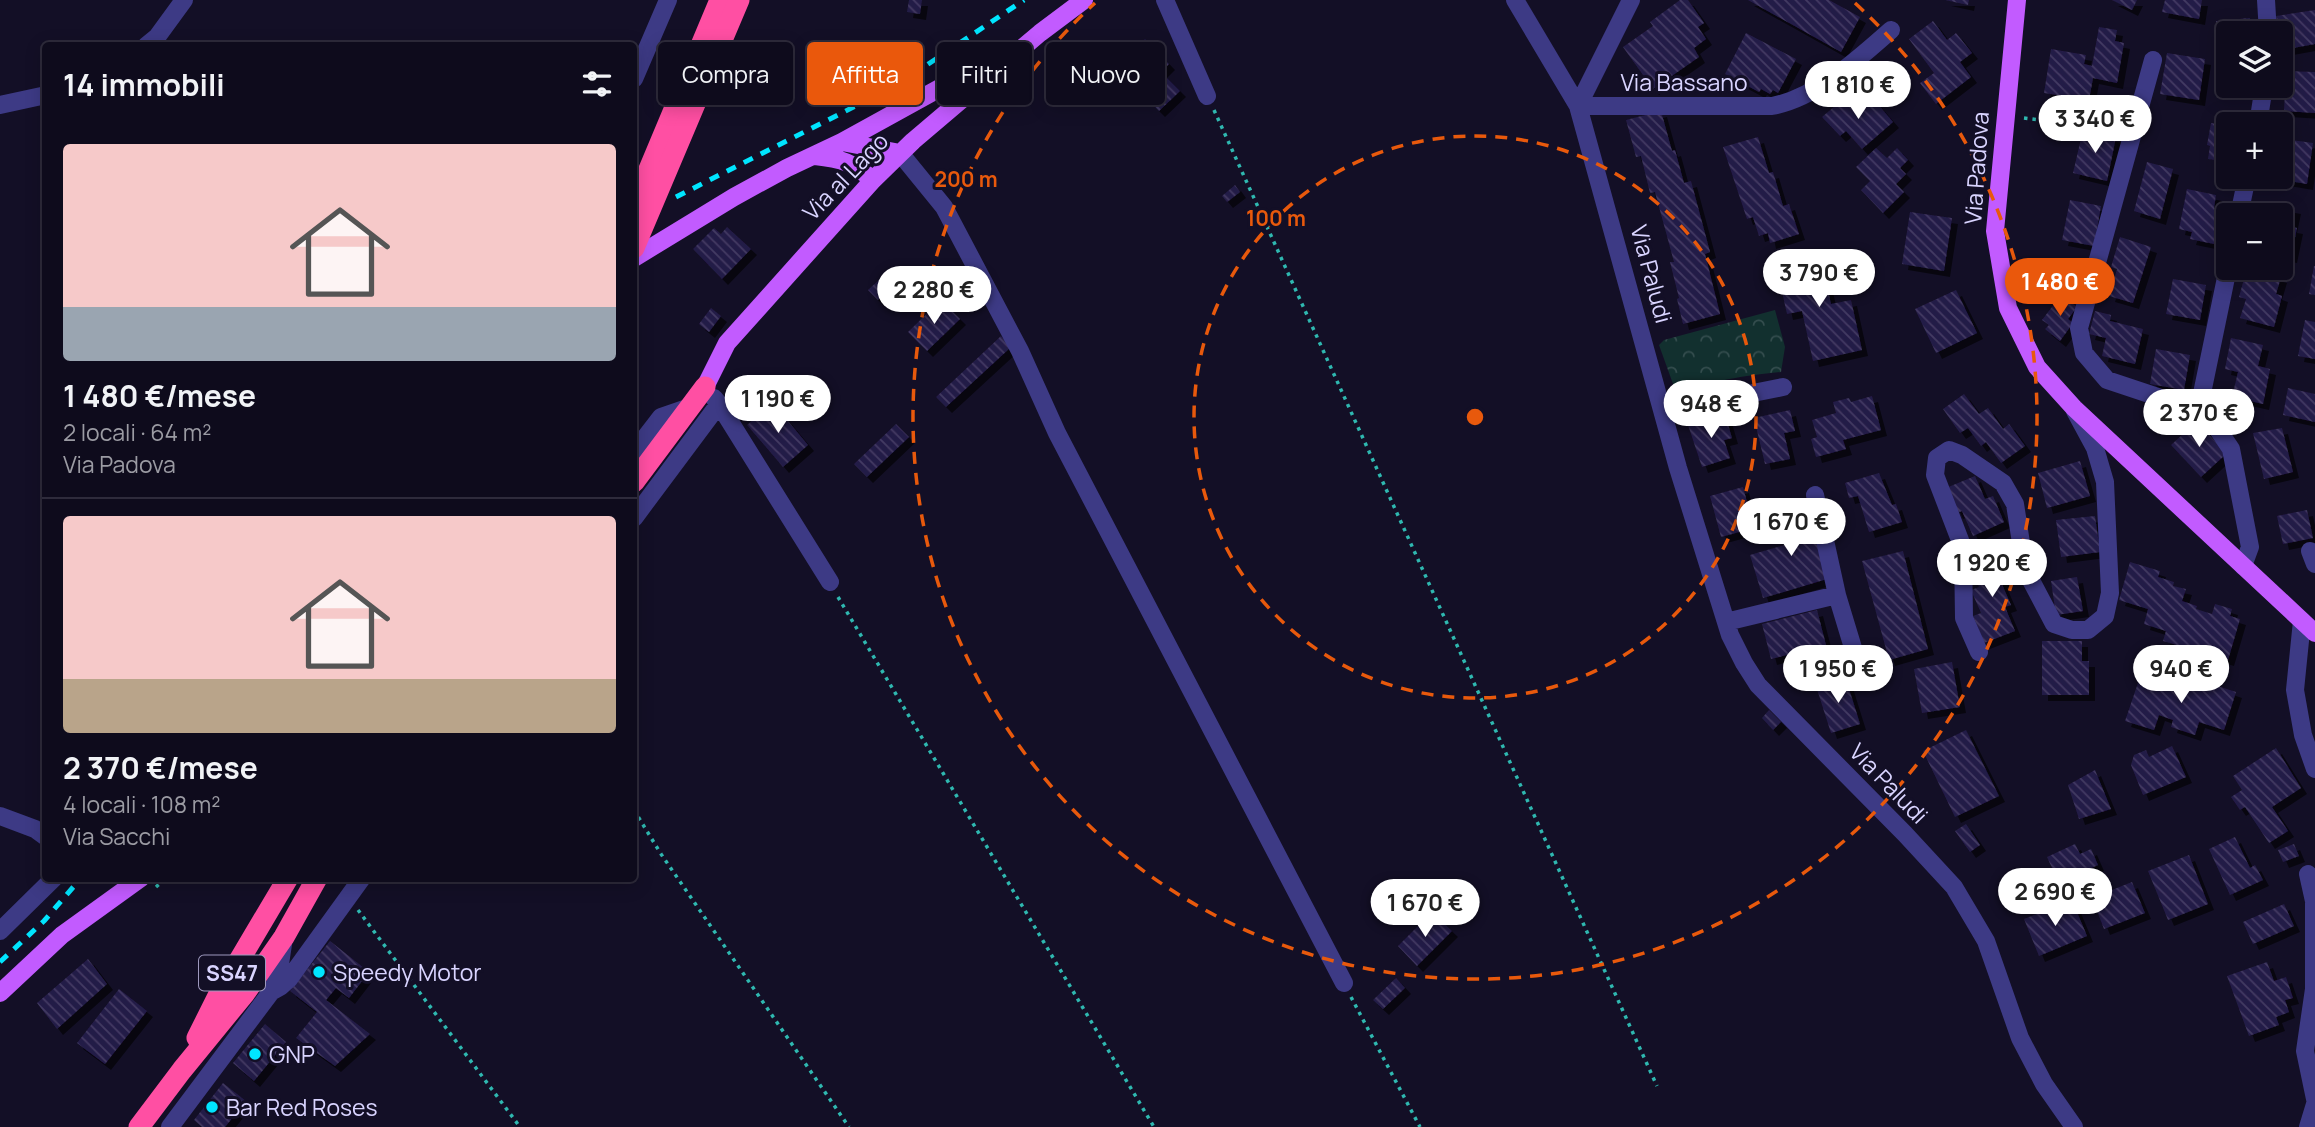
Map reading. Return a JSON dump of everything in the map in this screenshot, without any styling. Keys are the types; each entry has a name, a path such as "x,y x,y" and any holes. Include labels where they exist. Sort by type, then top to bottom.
{"highway":[{"path":"637,198 720,0"},
{"path":"637,241 739,0"},
{"path":"637,478 705,387"},
{"name":"SS47","path":"182,1070 218,996 286,882"},
{"name":"SS47","path":"139,1127 245,993 284,937 315,882"},
{"path":"302,906 322,882"}],"main road":[{"name":"Via al Lago","path":"705,387 727,343 873,180 900,153 1040,33 1084,0"},
{"name":"Via Padova","path":"2017,0 1995,231 2008,309 2037,367 2074,408 2309,627"},
{"path":"637,256 786,168 842,142 1040,33"},
{"path":"842,142 900,153"},
{"path":"815,156 838,158 855,165 873,180"},
{"path":"0,993 62,935 130,884"}],"street":[{"path":"151,42 184,0"},
{"path":"637,72 668,0"},
{"path":"1165,0 1207,96"},
{"name":"Via Paludi","path":"1515,0 1578,106 1678,468 1726,622 1744,663 1758,685 1954,887 1986,941 2020,1038 2045,1084 2074,1127"},
{"path":"1578,106 1631,0"},
{"path":"2266,0 2267,21"},
{"name":"Via Bassano","path":"1578,106 1772,106 1792,103 1852,64 1891,30"},
{"path":"2153,60 2079,328 2084,354 2107,380 2176,403 2200,403"},
{"path":"0,105 42,96"},
{"path":"900,153 944,207 1009,329 1057,433 1344,983"},
{"path":"2226,280 2200,403 2231,449 2250,547 2243,566"},
{"path":"705,387 719,404 830,582"},
{"path":"1663,411 1783,387"},
{"path":"637,514 719,404"},
{"path":"637,448 661,417 691,407"},
{"path":"1979,652 1964,618 1963,548 1935,475 1937,458 1949,450 1962,455 2003,483 2015,504 2025,569 2043,606 2054,624 2072,630 2088,630 2105,616 2109,593 2105,482 2095,447 2074,408"},
{"path":"1815,495 1837,595 1857,661"},
{"path":"1726,622 1837,595"},
{"path":"2309,627 2295,690 2302,735 2315,769"},
{"path":"0,816 42,834"},
{"path":"2308,874 2314,901 2314,989 2305,1051 2315,1101 2308,1127"},
{"path":"0,931 50,882"},
{"path":"271,992 289,979 359,882"},
{"path":"170,1127 271,992 278,976 284,937"}],"path":[{"path":"1207,96 1657,1086"},
{"path":"2015,119 2047,121"},
{"path":"830,582 919,736 1154,1127"},
{"path":"637,815 661,854 849,1127"},
{"path":"348,897 520,1127"},
{"path":"1344,983 1420,1127"}],"green space":[{"path":"1775,310 1785,347 1781,372 1728,379 1677,395 1659,345 1664,340"}],"building":[{"path":"909,0 922,0 920,14 907,12"},
{"path":"1680,0 1688,0 1704,23 1698,27 1706,39 1694,48 1699,57 1653,89 1623,47 1653,26 1650,22"},
{"path":"1748,0 1829,0 1860,17 1841,52"},
{"path":"1945,0 1969,0 1968,5"},
{"path":"2112,0 2137,0 2132,10"},
{"path":"2165,0 2202,0 2199,19 2162,12"},
{"path":"2315,10 2315,44 2293,48 2293,21 2277,21 2276,16"},
{"path":"2250,18 2250,21 2216,21"},
{"path":"1933,21 1947,40 1956,33 1972,53 1960,62 1971,77 1936,104 1920,83 1934,73 1909,39"},
{"path":"2099,27 2117,30 2115,41 2124,43 2117,83 2093,78 2089,100 2044,93 2051,49 2086,55 2084,64 2092,66"},
{"path":"1746,33 1796,59 1778,93 1773,90 1770,94 1761,89 1759,92 1725,74"},
{"path":"2167,53 2205,59 2199,100 2160,94"},
{"path":"2293,71 2315,72 2315,113 2284,111 2285,98 2293,98"},
{"path":"1165,76 1180,91 1159,111 1153,105 1165,105"},
{"path":"1843,99 1852,109 1863,99 1870,107 1876,102 1893,122 1862,149 1846,131 1840,136 1822,117"},
{"path":"1661,111 1684,183 1691,181 1710,252 1705,254 1720,314 1683,324 1670,262 1674,262 1655,192 1650,193 1641,156 1636,157 1626,120"},
{"path":"2211,123 2216,124 2216,160 2208,159 2210,146 2207,145"},
{"path":"2083,130 2116,137 2107,181 2073,173"},
{"path":"1758,137 1769,173 1773,172 1783,206 1789,204 1799,234 1770,243 1768,233 1759,236 1753,217 1747,219 1723,147"},
{"path":"2293,140 2313,143 2307,184 2293,182"},
{"path":"1876,148 1887,158 1897,148 1908,160 1900,168 1906,174 1896,184 1904,192 1883,213 1861,190 1870,181 1856,167"},
{"path":"2147,162 2173,169 2160,219 2134,211"},
{"path":"1235,185 1240,192 1227,202 1222,196"},
{"path":"2187,189 2216,195 2216,244 2190,239 2192,232 2179,229"},
{"path":"2070,200 2101,206 2094,246 2062,240"},
{"path":"1910,212 1952,218 1944,271 1902,264"},
{"path":"727,227 751,249 722,279 693,249 714,228 721,234"},
{"path":"2293,227 2297,228 2293,247"},
{"path":"2120,237 2151,247 2133,303 2109,296 2117,269 2111,267"},
{"path":"1820,255 1831,304 1851,300 1862,350 1813,361 1802,311 1787,314 1776,265"},
{"path":"2315,266 2315,295 2309,294"},
{"path":"880,279 890,289 878,300 868,290"},
{"path":"2173,279 2206,285 2200,320 2166,314"},
{"path":"2244,280 2280,280 2276,294 2282,296 2274,327 2240,318 2246,299 2239,297"},
{"path":"1956,290 1977,333 1936,353 1915,309"},
{"path":"2061,295 2077,307 2068,319 2073,323 2060,341 2045,329 2049,325 2042,320"},
{"path":"941,300 960,319 927,351 908,332"},
{"path":"711,308 721,316 709,332 699,324"},
{"path":"2095,311 2111,315 2110,321 2143,329 2135,364 2102,356 2106,338 2089,334"},
{"path":"2305,320 2315,322 2315,359 2298,356"},
{"path":"1001,336 1011,347 946,407 936,397"},
{"path":"2231,338 2263,345 2258,366 2270,369 2263,404 2232,397 2238,372 2225,369"},
{"path":"2156,349 2190,355 2184,390 2150,384"},
{"path":"2288,388 2315,394 2315,422 2283,415"},
{"path":"1964,394 1979,414 1988,408 2003,429 2009,424 2025,446 2001,463 1986,442 1981,446 1968,428 1960,433 1943,409"},
{"path":"1872,396 1881,430 1843,440 1846,449 1816,457 1811,439 1817,437 1812,420 1836,413 1833,402 1849,398 1851,402"},
{"path":"773,403 808,445 783,467 747,425"},
{"path":"1790,410 1795,431 1784,433 1790,459 1765,464 1754,418"},
{"path":"1725,414 1732,438 1724,440 1730,458 1702,467 1688,425"},
{"path":"2197,421 2226,454 2201,477 2171,445"},
{"path":"896,424 909,437 867,477 854,464"},
{"path":"2282,428 2293,472 2264,479 2253,433"},
{"path":"2080,461 2090,496 2047,508 2038,473"},
{"path":"1879,473 1892,505 1896,504 1902,522 1869,532 1858,496 1849,498 1845,483"},
{"path":"1975,476 1985,499 1993,496 2004,522 1973,536 1962,511 1957,513 1946,488"},
{"path":"1743,487 1754,528 1721,537 1710,496"},
{"path":"1804,499 1827,579 1763,598 1750,555 1798,541 1786,503"},
{"path":"2307,510 2313,538 2283,544 2277,516"},
{"path":"2095,516 2100,552 2061,557 2056,520"},
{"path":"1903,551 1928,649 1889,660 1862,561"},
{"path":"1999,554 2009,578 2001,582 2011,605 2005,607 2015,631 1984,643 1973,616 1981,613 1971,590 1979,587 1970,566"},
{"path":"2130,562 2160,571 2158,577 2174,582 2173,586 2186,589 2182,601 2197,606 2196,609 2212,614 2215,604 2232,609 2230,616 2240,619 2228,660 2163,641 2166,631 2144,624 2148,609 2119,600"},
{"path":"2077,577 2083,611 2056,615 2051,581"},
{"path":"1817,610 1826,645 1771,659 1762,624"},
{"path":"2042,641 2082,641 2082,661 2089,661 2089,695 2042,695"},
{"path":"1952,662 1960,707 1922,713 1914,669"},
{"path":"1845,676 1860,724 1831,733 1816,686"},
{"path":"2194,678 2236,692 2224,730 2199,722 2195,735 2171,727 2173,720 2159,715 2154,730 2125,721 2139,680 2174,691 2177,680 2192,684"},
{"path":"1769,710 1781,722 1773,730 1762,718"},
{"path":"1966,730 1999,796 1955,817 1923,751"},
{"path":"2172,746 2186,777 2143,795 2131,765 2134,755 2146,750 2149,757"},
{"path":"2276,748 2301,788 2272,807 2288,831 2269,843 2245,807 2240,810 2231,797 2242,790 2233,776"},
{"path":"2095,770 2111,809 2079,819 2068,785"},
{"path":"1966,824 1980,845 1970,852 1955,831"},
{"path":"2235,837 2250,868 2255,865 2263,880 2230,895 2209,849"},
{"path":"2075,844 2080,854 2091,849 2098,865 2087,870 2093,881 2064,894 2047,857"},
{"path":"2294,844 2299,856 2283,862 2278,850"},
{"path":"2189,855 2208,904 2168,920 2148,871"},
{"path":"2132,882 2145,913 2104,929 2092,898"},
{"path":"2072,900 2087,936 2039,956 2024,919"},
{"path":"2284,904 2294,926 2253,944 2243,922"},
{"path":"1432,912 1452,931 1417,966 1398,946"},
{"path":"330,941 369,972 349,998 336,988 326,1000 370,1034 335,1066 296,1038 317,1012 290,991"},
{"path":"88,959 107,984 57,1029 37,1003"},
{"path":"2267,962 2274,981 2286,977 2293,998 2285,1000 2289,1012 2276,1017 2279,1025 2249,1036 2227,976"},
{"path":"1396,978 1405,988 1383,1009 1373,1000"},
{"path":"119,989 147,1011 105,1064 77,1043"},
{"path":"265,1024 286,1042 254,1081 233,1063"},
{"path":"223,1083 246,1101 225,1127 202,1127 194,1120"}],"railway":[{"path":"676,197 897,85 1024,0"},
{"path":"0,962 44,921 78,882"}],"place":[{"name":"Speedy Motor","path":"319,972"},
{"name":"GNP","path":"255,1054"},
{"name":"Bar Red Roses","path":"212,1107"}]}
